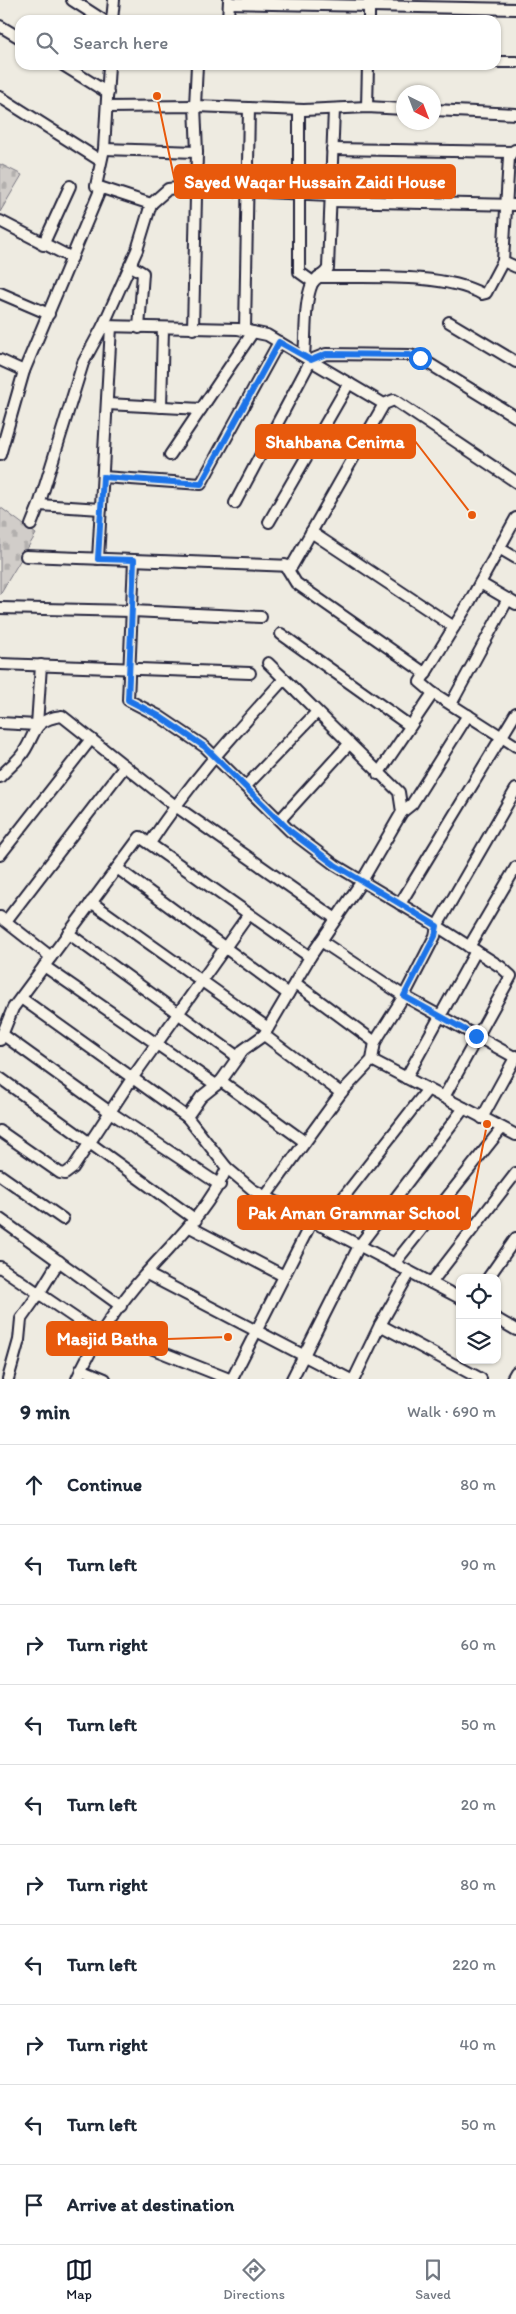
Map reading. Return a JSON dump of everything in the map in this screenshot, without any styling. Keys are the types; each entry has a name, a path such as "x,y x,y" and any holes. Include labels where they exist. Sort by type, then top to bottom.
{"street":[{"path":"72,0 95,15"},
{"path":"112,15 114,0"},
{"path":"228,15 229,1 369,3 516,9"},
{"path":"0,26 15,35"},
{"path":"501,62 516,62"},
{"path":"71,70 108,93"},
{"path":"109,70 104,149 96,186 151,204"},
{"path":"193,329 197,70"},
{"path":"368,70 368,107"},
{"path":"0,97 102,161"},
{"path":"107,107 195,106 299,110 368,107 396,109"},
{"path":"170,455 249,331 249,108"},
{"path":"235,503 308,358 309,294 316,280 325,274 328,268 334,109"},
{"path":"299,110 298,272 316,280 407,278 460,284 482,294 488,291 503,261 511,205 509,157 514,151"},
{"path":"441,110 516,114"},
{"path":"104,149 197,152"},
{"path":"332,149 514,151"},
{"path":"43,245 70,186"},
{"path":"0,455 4,429 24,371 101,188"},
{"path":"31,525 39,506 83,363 107,326 151,204 168,189 299,193 331,198 511,205"},
{"path":"0,221 43,245 72,258"},
{"path":"503,261 516,267"},
{"path":"130,265 143,273 138,328"},
{"path":"0,293 49,314"},
{"path":"449,322 516,362"},
{"path":"107,326 249,331 266,335 384,404"},
{"path":"98,559 107,404 107,326"},
{"path":"161,407 163,329"},
{"path":"103,477 201,484 279,342"},
{"path":"308,358 326,354 410,355 434,365 516,417"},
{"path":"0,360 24,371"},
{"path":"269,522 349,384"},
{"path":"26,556 292,566 384,404 394,400 516,482"},
{"path":"107,404 201,409"},
{"path":"39,506 101,509"},
{"path":"516,520 420,682 433,693 516,746"},
{"path":"311,532 454,627"},
{"path":"499,548 516,558"},
{"path":"134,560 128,700 159,716 205,747 280,820 335,865 437,926 511,976 476,1036 444,1097"},
{"path":"285,565 296,583 426,674"},
{"path":"451,704 512,602 480,583"},
{"path":"0,608 132,611 261,617"},
{"path":"281,634 410,726"},
{"path":"268,663 398,792 402,812"},
{"path":"0,664 129,667 250,673"},
{"path":"0,776 21,756 37,725 41,665"},
{"path":"150,844 174,805 284,679"},
{"path":"378,774 433,693"},
{"path":"246,786 317,712"},
{"path":"400,904 516,713"},
{"path":"187,1117 201,1097 219,1083 243,1050 266,1031 310,958 362,881 402,812 412,804 468,715"},
{"path":"0,723 37,725 49,717 62,716 174,805 336,919"},
{"path":"0,855 91,739"},
{"path":"280,820 349,744"},
{"path":"51,957 3,919 125,766"},
{"path":"265,1197 341,1094 372,1060 375,1042 404,996 435,936 437,926 516,789"},
{"path":"220,1185 1,1037 12,1008 140,837 310,958"},
{"path":"406,1078 516,867"},
{"path":"117,868 288,994"},
{"path":"90,902 201,980 341,1094"},
{"path":"0,1130 60,1173 65,1174 73,1168 133,1077 249,914"},
{"path":"68,933 238,1057"},
{"path":"321,941 404,996 516,1057 482,1118"},
{"path":"44,966 305,1142"},
{"path":"295,983 375,1042"},
{"path":"21,998 187,1117 227,1168 253,1190 456,1296"},
{"path":"372,1060 516,1135"},
{"path":"0,1078 193,1223 284,1276"},
{"path":"0,1267 101,1332 231,1379 284,1276 317,1224 428,1089"},
{"path":"292,1379 360,1246 464,1108"},
{"path":"394,1264 502,1128"},
{"path":"105,1379 79,1374 101,1332 147,1274 193,1223 220,1185 227,1168"},
{"path":"431,1283 516,1173"},
{"path":"0,1176 63,1219"},
{"path":"0,1219 120,1306"},
{"path":"491,1274 516,1238"},
{"path":"8,1379 19,1340 21,1319 59,1261"},
{"path":"354,1379 380,1325 410,1272"},
{"path":"147,1274 350,1379"},
{"path":"501,1321 516,1330"},
{"path":"380,1325 481,1379"},
{"path":"512,1379 516,1372"},
{"path":"0,1377 4,1379"}],"green space":[{"path":"0,164 22,175 0,212"},
{"path":"0,507 36,534 0,594"}],"place":[{"name":"Sayed Waqar Hussain Zaidi House","path":"157,96"},
{"name":"Shahbana Cenima","path":"472,515"},
{"name":"Pak Aman Grammar School","path":"487,1124"},
{"name":"Masjid Batha","path":"228,1337"}],"route":[{"path":"420,358 410,355 326,354 311,360 279,342 201,484 103,477 98,559 134,560 128,700 159,716 205,747 232,771 290,831 335,865 437,926 435,936 404,996 476,1036"}]}
